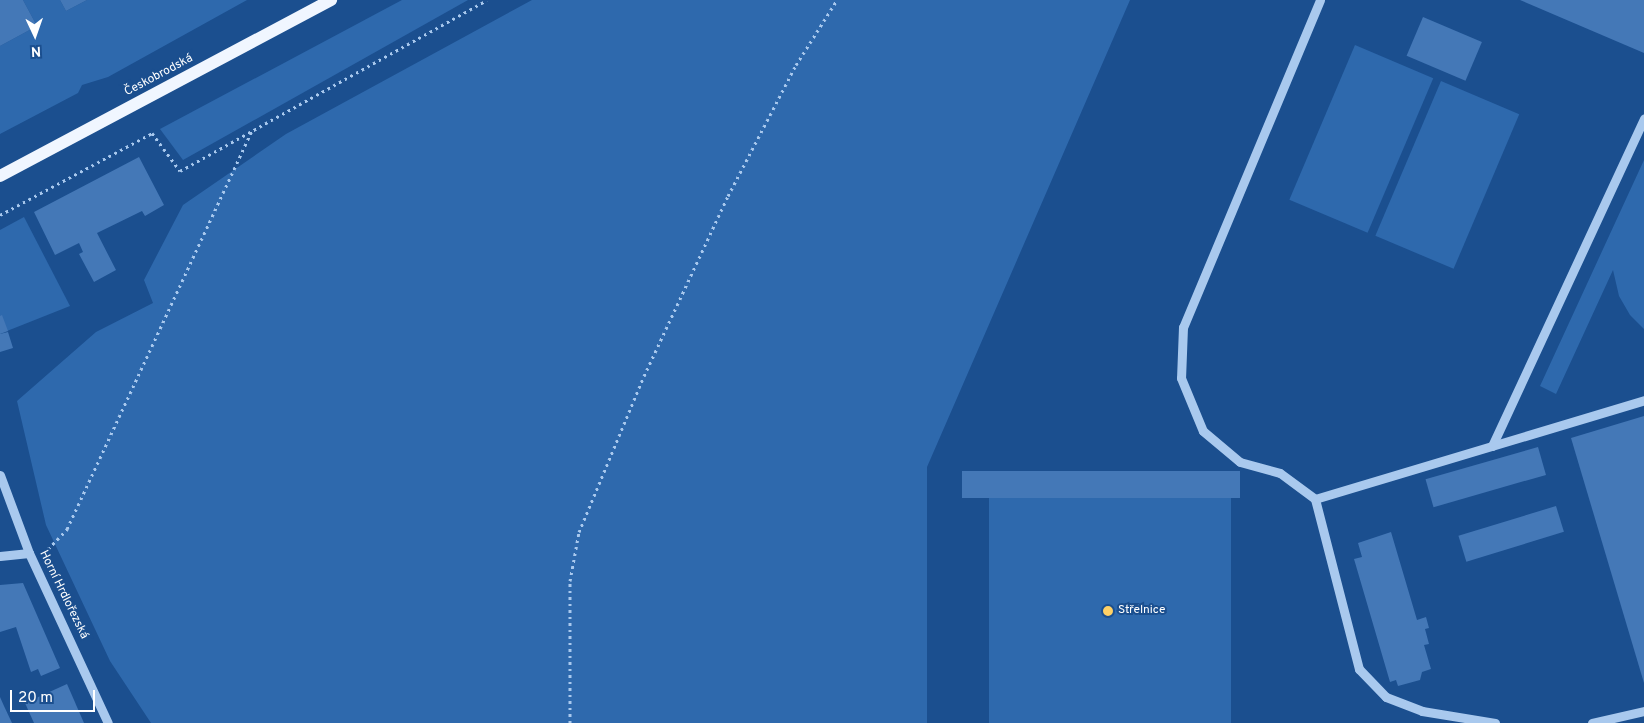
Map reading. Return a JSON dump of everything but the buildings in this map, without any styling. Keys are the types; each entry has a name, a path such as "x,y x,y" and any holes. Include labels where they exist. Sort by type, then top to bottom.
{"main road":[{"name":"Českobrodská","path":"0,176 331,0"}],"street":[{"path":"1320,0 1182,327 1181,378 1203,431 1240,462 1280,473 1315,499 1359,669 1386,697 1422,711 1495,723"},
{"path":"1492,446 1644,119"},
{"path":"1315,499 1644,400"},
{"name":"Horní Hrdlořezská","path":"0,475 29,553 108,723"},
{"path":"0,556 29,553"},
{"path":"1592,723 1644,710"}],"path":[{"path":"0,215 152,134 180,171 252,129 487,0"},
{"path":"570,723 570,581 579,532 644,376 728,196 796,65 837,0"},
{"path":"29,553 50,549 66,529 252,129"}],"shaded area":[{"path":"23,0 60,0 66,11 87,0 247,0 108,77 82,85 78,93 0,134 0,46 37,26"},
{"path":"402,0 468,0 183,160 160,129"},
{"path":"532,0 1130,0 927,467 927,723 151,723 110,661 46,525 17,401 96,332 153,303 144,280 183,205 286,134"},
{"path":"1355,45 1433,78 1368,233 1289,200"},
{"path":"1441,81 1519,114 1454,269 1375,236"},
{"path":"1644,160 1644,329 1630,315 1619,296 1613,270 1556,394 1540,386"},
{"path":"24,217 70,306 7,331 0,316 0,230"},
{"name":"Střelnice","path":"989,498 1231,498 1231,723 989,723"}],"place":[{"name":"Střelnice","path":"1108,611"}]}
